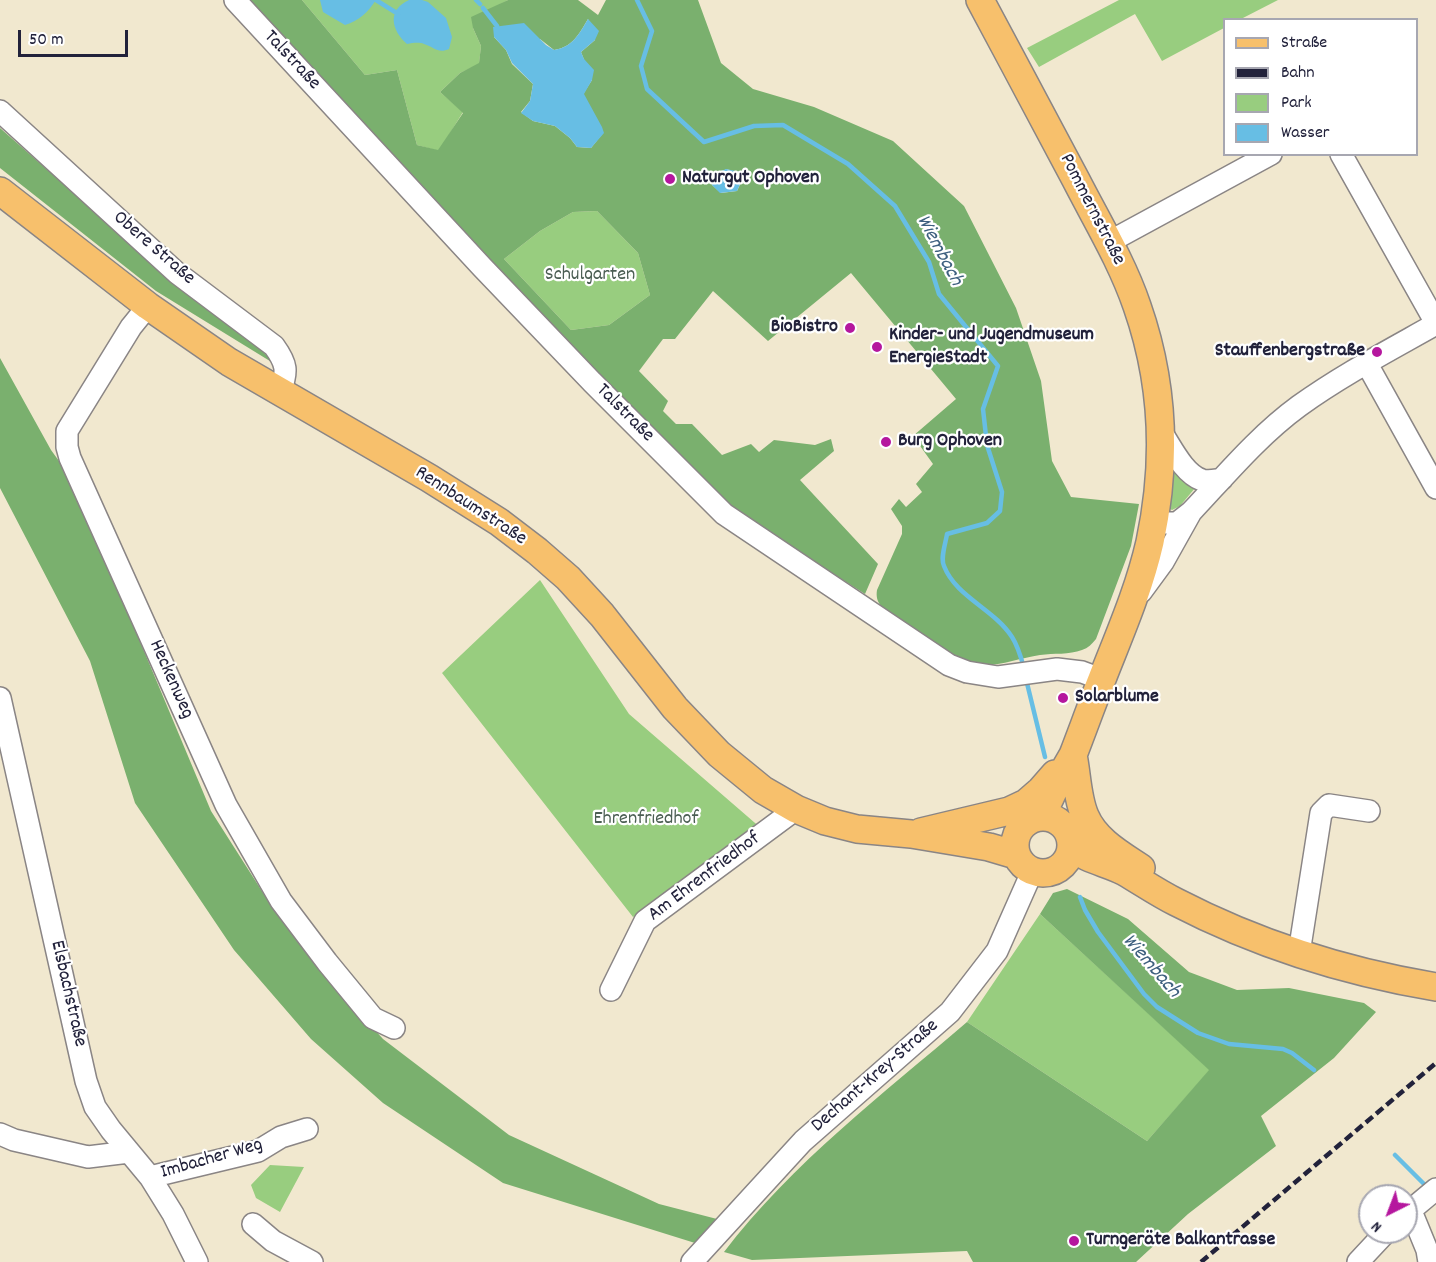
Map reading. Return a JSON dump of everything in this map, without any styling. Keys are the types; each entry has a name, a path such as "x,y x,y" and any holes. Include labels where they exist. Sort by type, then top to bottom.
{"main road":[{"name":"Pommernstraße","path":"980,0 1109,242 1137,304 1157,384 1162,433"},
{"name":"Rennbaumstraße","path":"0,191 148,306 229,362 429,478 499,522 537,551 602,615 639,659 675,708 719,754 763,790 796,809 825,821 856,829 911,834 997,849 1043,845 1121,870 1175,902 1251,936 1378,975 1436,987"},
{"path":"1043,845 1061,816 1073,755 1143,569 1153,523 1162,433"},
{"path":"911,834 1009,811 1039,792 1073,755"},
{"path":"1073,755 1085,817 1107,845 1164,884 1175,902"}],"street":[{"name":"Talstraße","path":"236,0 506,292 724,514 949,665 982,676 1065,670 1082,672 1101,679"},
{"name":"Obere Straße","path":"0,111 177,273 274,346 284,360 286,376 280,392"},
{"path":"1109,242 1267,156"},
{"path":"1153,523 1165,525 1177,523 1191,512 1266,434 1298,407 1436,323 1342,156"},
{"name":"Heckenweg","path":"148,306 131,327 68,431 67,447 70,458 226,805 288,910 373,1017 394,1028"},
{"path":"1367,364 1436,489"},
{"path":"1162,433 1193,474 1202,480 1222,479"},
{"path":"1131,605 1163,562 1191,512"},
{"name":"Elsbachstraße","path":"0,698 86,1081 95,1107 150,1177 173,1214 197,1262"},
{"path":"1299,952 1321,813 1329,805 1369,811"},
{"name":"Am Ehrenfriedhof","path":"611,990 645,921 796,809"},
{"name":"Dechant-Krey-Straße","path":"692,1262 803,1141 950,1012 997,951 1043,845"},
{"name":"Imbacher Weg","path":"150,1177 249,1154 281,1137 307,1129"},
{"path":"0,1134 14,1140 88,1156 129,1152"},
{"path":"1418,1205 1436,1189"},
{"path":"253,1224 273,1241 312,1262"},
{"path":"1418,1226 1429,1262"},
{"path":"1358,1262 1375,1244"}],"green space":[{"path":"243,0 302,0 365,75 397,70 417,145 438,150 463,113 440,92 460,73 479,63 481,46 471,17 508,0 578,0 598,15 606,0 698,0 721,63 753,89 814,107 893,141 964,206 1016,308 1041,381 1052,461 1071,497 1139,504 1131,546 1096,639 1086,648 1072,653 1040,655 988,665 971,664 925,639 898,621 880,605 877,590 902,534 902,526 891,509 899,499 906,507 922,492 916,484 933,464 913,436 956,399 851,273 768,341 713,291 675,339 663,339 639,371 668,401 663,411 676,424 692,424 722,455 751,444 759,452 774,440 815,445 831,439 834,451 800,480 878,564 865,594 731,509 596,376","holes":["588,19 595,40 581,52 592,80 583,94 603,133 591,148 577,147 555,126 533,121 521,112 530,101 533,84 512,64 506,50 494,37 540,39 554,50 571,43","726,169 745,174 737,191 721,193 712,185","597,211 638,253 650,295 609,325 571,330 504,259 540,231 573,212"]},
{"path":"302,0 508,0 493,8 473,28 481,46 479,64 460,73 440,92 463,112 439,151 417,145 397,70 365,75"},
{"path":"1119,0 1278,0 1243,18 1223,18 1223,29 1162,61 1135,14 1039,67 1027,48"},
{"path":"0,128 171,279 238,328 278,366 156,291 0,168"},
{"name":"Schulgarten","path":"597,211 638,253 650,295 609,325 571,330 504,259 540,231 573,212"},
{"path":"0,358 51,450 72,479 211,811 274,910 320,969 383,1039 509,1135 659,1204 717,1219 695,1243 503,1183 383,1103 311,1039 234,950 135,803 90,661 0,488"},
{"path":"1171,464 1195,488 1180,506 1172,510 1167,507"},
{"name":"Ehrenfriedhof","path":"540,580 629,714 762,829 633,917 442,673"},
{"path":"1067,889 1128,919 1189,972 1237,990 1289,988 1364,1003 1376,1012 1334,1058 1261,1116 1276,1146 1188,1214 1136,1262 973,1262 967,1251 752,1260 724,1252 779,1189 809,1159 967,1022 1147,1141 1209,1070 1040,914 1053,893"},
{"path":"1040,914 1210,1070 1147,1141 967,1022"},
{"path":"270,1165 304,1167 280,1212 256,1198 251,1185"}],"water":[{"path":"320,0 376,0 363,16 345,25 323,12"},
{"path":"409,0 428,2 446,18 452,37 449,49 439,50 422,43 407,44 397,33 394,15 402,4"},
{"path":"588,19 599,31 595,40 581,52 594,70 592,80 584,94 604,133 591,148 577,147 555,126 533,121 521,113 530,101 533,84 512,63 506,50 494,37 493,27 524,23 554,50 571,43"},
{"path":"726,169 745,173 737,191 720,193 712,185 712,175"}],"waterway":[{"path":"376,0 395,12 400,12"},
{"path":"476,0 480,4"},
{"name":"Wiembach","path":"637,0 652,31 641,66 647,89 704,142 754,126 783,125 848,164 895,206 929,262 939,294 998,366 983,409 987,445 1002,492 1000,511 987,523 947,534 943,563 957,586 995,618 1012,637 1024,668"},
{"path":"483,8 497,26"},
{"name":"Wiembach","path":"1026,679 1045,757"},
{"name":"Wiembach","path":"1080,897 1098,932 1144,994 1157,1007 1198,1033 1229,1044 1283,1049 1314,1070"},
{"name":"Wiembach","path":"1395,1155 1429,1189"}],"railway":[{"path":"1201,1262 1436,1063"}],"place":[{"name":"Naturgut Ophoven","path":"670,179"},
{"name":"BioBistro","path":"850,328"},
{"name":"Kinder- und Jugendmuseum EnergieStadt","path":"877,347"},
{"name":"Stauffenbergstraße","path":"1377,352"},
{"name":"Burg Ophoven","path":"886,442"},
{"name":"Solarblume","path":"1063,698"},
{"name":"Turngeräte Balkantrasse","path":"1074,1241"}]}
